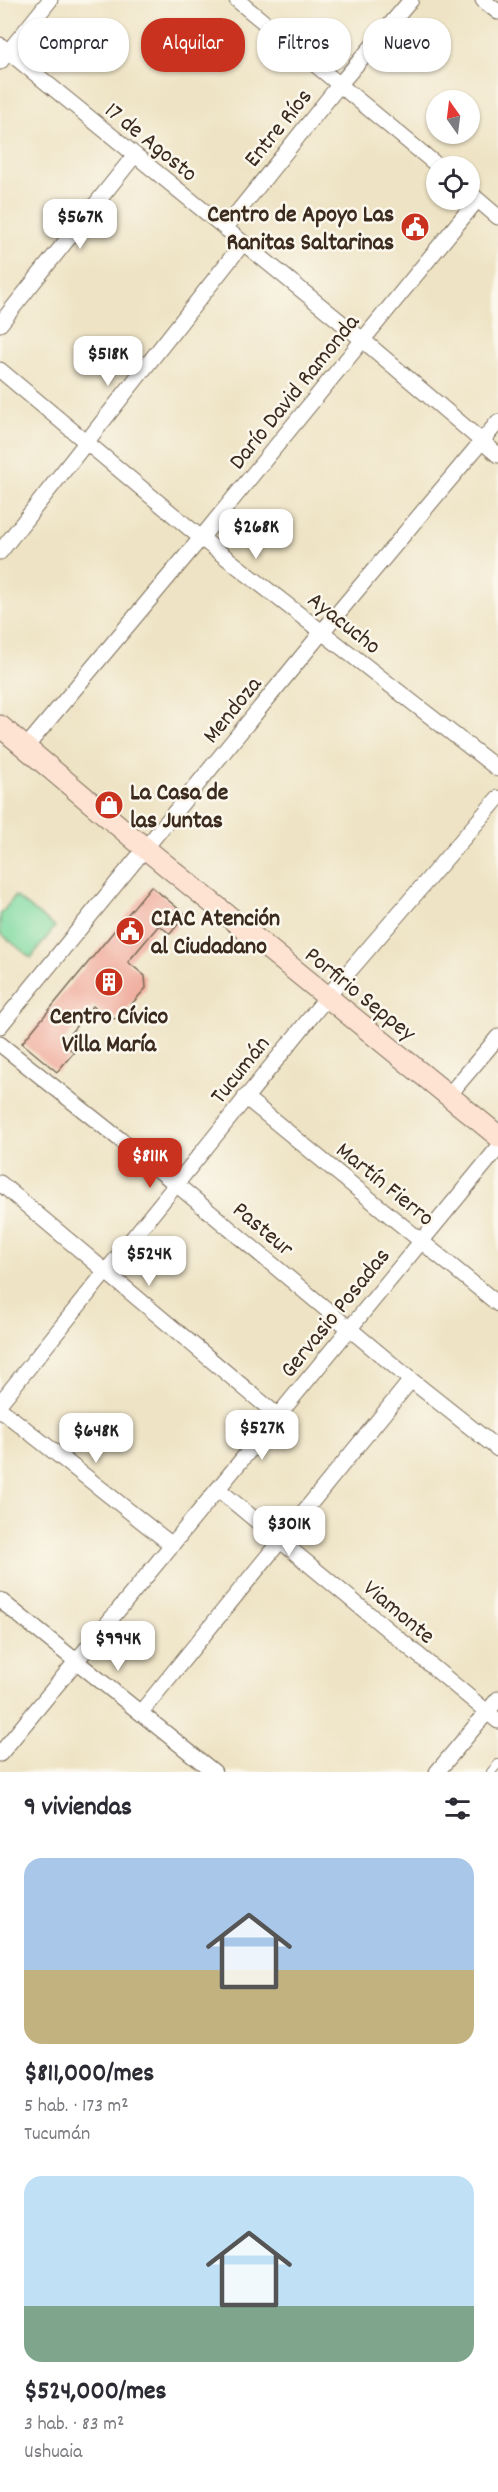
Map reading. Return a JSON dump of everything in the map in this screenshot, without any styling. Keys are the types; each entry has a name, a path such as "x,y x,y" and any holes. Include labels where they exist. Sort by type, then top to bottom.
{"main road":[{"name":"Porfirio Seppey","path":"0,726 146,849 498,1136"}],"street":[{"path":"3,53 50,0"},
{"path":"237,0 426,156"},
{"name":"Entre Ríos","path":"225,228 340,84 411,0"},
{"path":"483,0 498,12"},
{"name":"17 de Agosto","path":"3,53 225,228 364,341 498,455"},
{"path":"0,324 134,156"},
{"path":"480,203 498,217"},
{"name":"Darío David Ramonda","path":"26,747 364,341 463,210"},
{"path":"0,552 243,243"},
{"name":"Ayacucho","path":"0,370 201,538 498,769"},
{"name":"Mendoza","path":"0,1026 322,632 498,422"},
{"name":"Tucumán","path":"0,1402 327,997 498,798"},
{"path":"448,1096 498,1038"},
{"name":"Pasteur","path":"0,1044 176,1184 411,1380 498,1449"},
{"name":"Martín Fierro","path":"245,1097 498,1304"},
{"name":"Gervasio Posadas","path":"0,1754 498,1148"},
{"path":"0,1183 278,1416"},
{"path":"141,1712 411,1380"},
{"path":"0,1409 172,1545"},
{"name":"Viamonte","path":"218,1489 492,1716"},
{"path":"0,1600 214,1772"},
{"path":"437,1772 492,1716 498,1699"}],"lane":[{"path":"491,1772 498,1764"}],"green space":[{"path":"15,896 55,927 31,958 0,933 0,915"}],"building":[{"name":"Centro Cívico Villa María","path":"151,886 186,915 170,934 159,925 128,962 145,976 146,988 120,1017 110,1020 93,1006 62,1043 74,1052 57,1072 22,1043"}],"place":[{"name":"Centro de Apoyo Las Ranitas Saltarinas","path":"415,227"},
{"name":"La Casa de las Juntas","path":"109,805"},
{"name":"CIAC Atención al Ciudadano","path":"130,931"},
{"name":"Centro Cívico Villa María","path":"109,982"}]}
